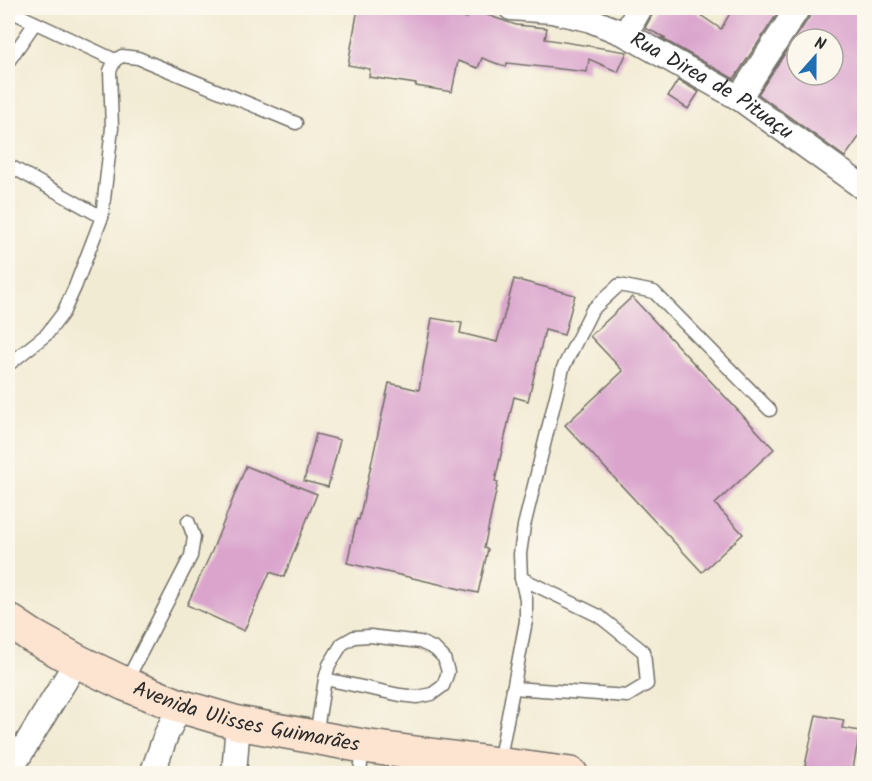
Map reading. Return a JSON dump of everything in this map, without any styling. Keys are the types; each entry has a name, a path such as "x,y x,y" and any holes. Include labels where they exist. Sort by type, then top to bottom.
{"main road":[{"name":"Avenida Ulisses Guimarães","path":"8,620 77,661 125,684 180,706 238,723 316,737 362,761 499,764 571,774"}],"street":[{"name":"Rua Direa de Pituaçu","path":"511,8 552,9 588,19 627,34 739,98 864,188"},
{"path":"627,34 640,8"},
{"path":"739,98 798,8"},
{"path":"8,774 77,661"},
{"path":"152,774 166,735 180,706"},
{"path":"234,774 238,723"}],"lane":[{"path":"8,10 115,60"},
{"path":"8,62 35,23"},
{"path":"8,365 47,334 63,313 102,217 112,128 110,70 115,60 122,56 138,58 296,123"},
{"path":"10,166 102,217"},
{"path":"499,764 526,621 526,599 521,578 520,554 524,526 563,368 592,310 619,285 654,292 770,410"},
{"path":"125,684 191,556 194,537 188,521"},
{"path":"513,688 627,696 647,684 644,652 599,616 521,578"},
{"path":"316,737 325,679 329,665 342,644 354,637 369,636 420,642 435,649 444,658 448,672 443,687 432,694 417,696 400,695 325,679"}],"building":[{"path":"358,8 443,9 467,18 470,9 516,25 547,28 545,39 627,52 618,72 589,59 587,72 507,63 506,67 482,58 478,68 458,61 452,92 369,77 370,69 348,65"},
{"path":"654,8 690,8 721,29 733,8 764,8 777,14 734,79 645,28"},
{"path":"812,8 864,8 864,130 845,157 758,94 785,54 785,87 845,87 845,27 803,27"},
{"path":"678,80 699,92 688,109 668,96"},
{"path":"514,279 575,295 564,335 545,330 528,401 514,397 495,481 498,482 484,548 488,549 478,593 347,563 357,519 359,520 389,383 419,390 432,318 462,323 460,333 497,342"},
{"path":"632,297 774,449 715,504 743,534 702,572 565,425 623,371 590,336"},
{"path":"316,434 340,440 328,487 304,481"},
{"path":"246,466 317,494 284,577 270,572 244,631 187,605 212,551"},
{"path":"816,715 844,720 842,728 860,731 852,774 821,774 804,770"}]}
